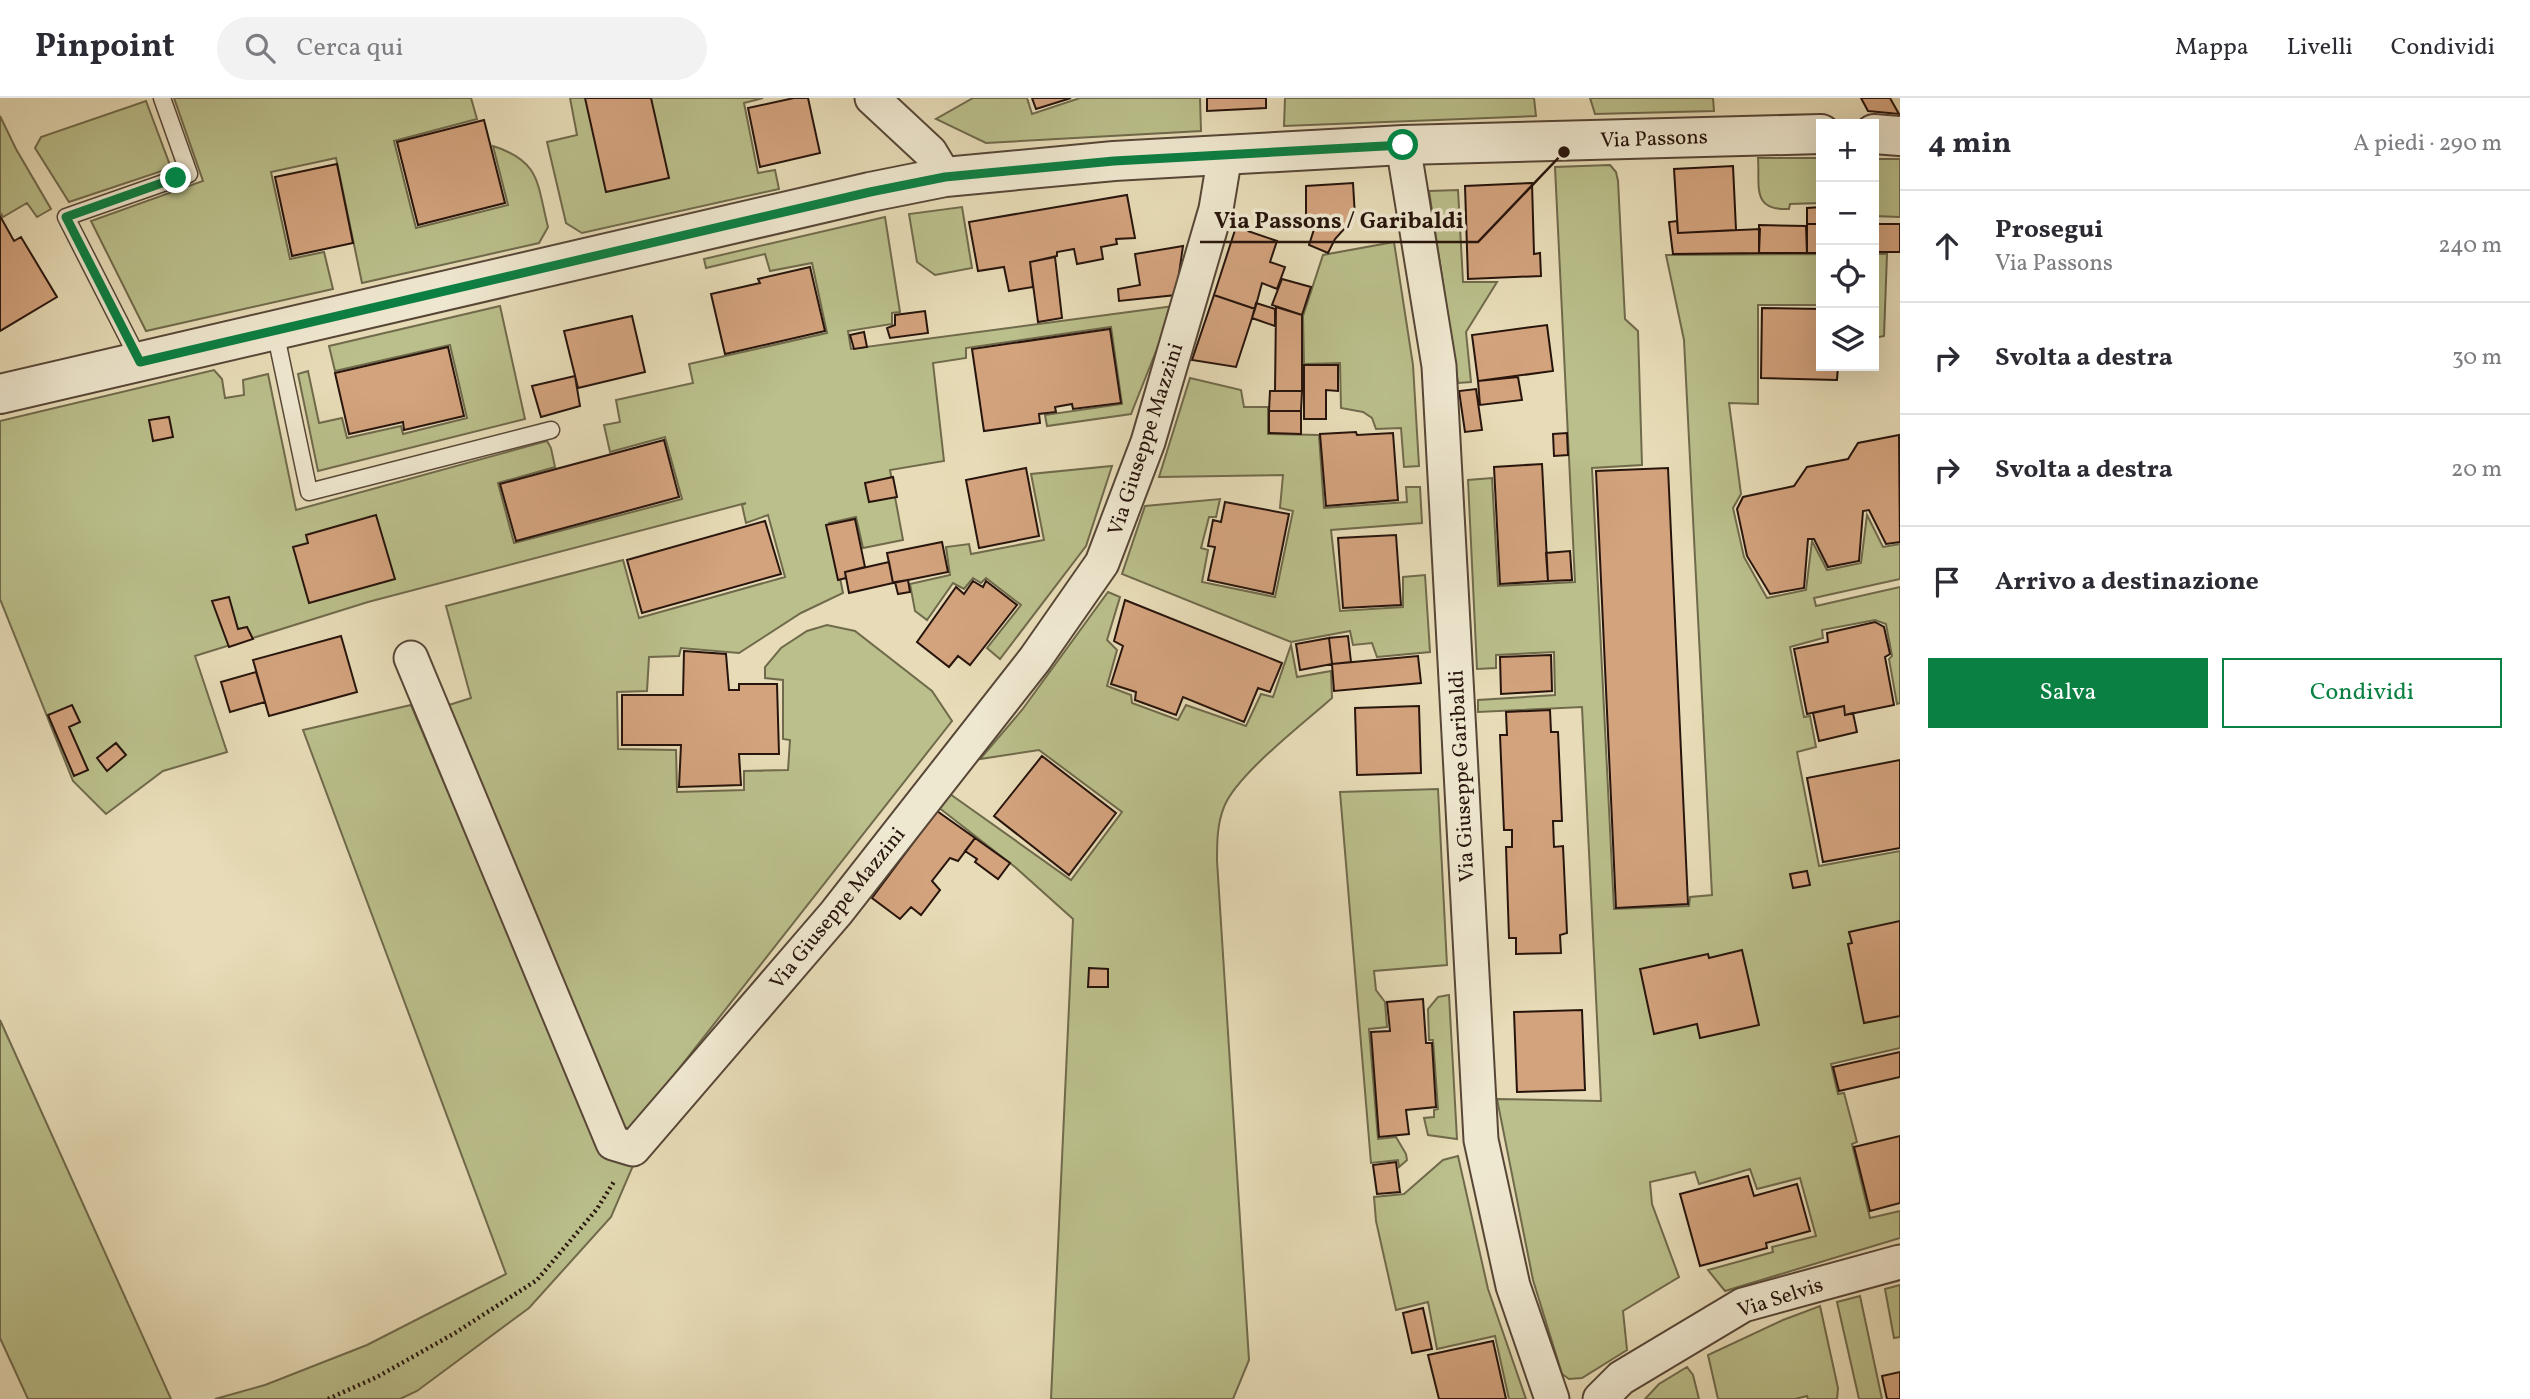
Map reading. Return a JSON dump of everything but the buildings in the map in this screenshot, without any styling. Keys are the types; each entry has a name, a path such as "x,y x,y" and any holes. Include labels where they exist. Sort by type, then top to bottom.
{"street":[{"path":"872,98 930,152 945,177"},
{"name":"Via Passons","path":"0,394 870,192 945,177 1114,161 1403,145 1816,134"},
{"path":"1879,134 1900,136"},
{"name":"Via Giuseppe Garibaldi","path":"1403,145 1439,366 1481,1140 1513,1286 1552,1399"},
{"name":"Via Giuseppe Mazzini","path":"633,1149 836,913 1035,659 1102,563 1147,442 1216,209 1225,155"},
{"path":"411,658 613,1143 633,1149"},
{"name":"Via Selvis","path":"1600,1399 1621,1378 1744,1305 1900,1262"}],"lane":[{"path":"140,362 66,217 189,174 162,98"},
{"path":"275,331 309,492 551,430"}],"path":[{"path":"328,1399 377,1377 537,1280 597,1209 633,1149"}],"green space":[{"path":"174,98 471,98 477,119 394,141 416,228 508,205 493,146 509,152 529,167 538,186 548,227 539,243 362,283 336,158 271,172 290,259 324,252 333,289 146,331 91,221 203,181"},
{"path":"570,98 763,98 744,103 758,173 775,170 779,189 582,233 566,223 547,142 577,135"},
{"path":"973,98 1027,98 1032,114 1080,98 1200,98 1201,131 986,143 936,119"},
{"path":"1285,98 1534,98 1536,116 1284,126"},
{"path":"1590,98 1713,98 1714,111 1595,114"},
{"path":"146,101 171,168 69,202 35,148 41,137"},
{"path":"0,116 51,209 37,217 27,203 3,217 0,212"},
{"path":"1758,158 1816,158 1816,203 1790,204 1789,209 1777,209 1763,201 1759,187"},
{"path":"1879,159 1900,159 1900,217 1879,216"},
{"path":"1610,165 1616,172 1625,319 1638,331 1642,465 1592,468 1614,909 1689,906 1690,897 1712,895 1684,340 1666,255 1816,254 1816,305 1758,305 1758,404 1729,403 1741,494 1733,508 1744,557 1767,598 1806,590 1812,541 1827,570 1861,563 1867,515 1883,547 1900,544 1900,579 1814,598 1816,606 1900,587 1900,703 1897,704 1886,624 1875,620 1822,630 1823,638 1790,647 1804,717 1810,716 1816,747 1797,752 1819,866 1900,851 1900,1048 1831,1064 1838,1094 1844,1093 1857,1142 1852,1144 1870,1218 1900,1211 1900,1238 1725,1291 1708,1270 1773,1252 1772,1247 1816,1236 1800,1178 1757,1189 1750,1169 1699,1184 1695,1172 1650,1182 1652,1204 1679,1277 1623,1311 1627,1350 1582,1378 1569,1379 1562,1374 1533,1280 1497,1099 1601,1101 1582,707 1478,712 1478,700 1555,695 1554,652 1496,655 1496,668 1477,669 1468,480 1492,478 1498,586 1575,582 1555,167"},
{"path":"1458,190 1463,282 1497,282 1466,332 1471,382 1458,383 1429,191"},
{"path":"962,207 972,268 935,275 917,262 909,214"},
{"path":"885,217 900,312 892,313 892,324 848,331 851,349 1174,306 1131,414 1047,426 1045,415 1122,404 1111,327 966,348 966,358 933,363 944,461 890,470 903,540 863,548 856,517 829,523 843,593 801,613 739,653 681,648 679,656 649,657 647,691 617,692 618,749 676,750 677,792 744,790 744,771 788,770 790,740 783,739 783,680 765,678 765,667 781,648 807,631 827,625 855,631 932,691 952,721 630,1131 615,1118 449,705 471,698 446,606 623,560 639,618 785,577 768,515 746,523 742,505 746,503 368,602 195,656 227,752 163,771 106,814 73,781 0,599 0,421 214,370 222,379 225,398 244,395 243,380 268,374 296,510 547,441 555,467 498,483 514,543 682,499 665,437 610,452 604,425 620,422 616,400 693,383 689,364 827,333 812,263 770,271 765,254 706,268 704,259"},
{"path":"1394,242 1413,365 1419,466 1404,467 1401,428 1376,429 1372,418 1363,412 1341,408 1340,363 1304,364 1303,316 1323,255"},
{"path":"1879,254 1887,254 1884,336 1879,337"},
{"path":"500,306 525,419 318,471 298,374 308,371 319,423 342,418 347,438 401,426 403,434 467,418 450,345 335,371 329,346"},
{"path":"1190,378 1241,390 1244,407 1268,407 1268,434 1319,435 1324,508 1407,502 1406,487 1420,487 1422,523 1331,530 1340,611 1403,607 1403,577 1425,575 1430,652 1377,657 1372,643 1353,645 1350,631 1291,642 1122,574 1145,506 1220,499 1216,517 1209,517 1201,548 1208,550 1202,582 1275,597 1293,511 1280,508 1283,475 1159,477"},
{"path":"1112,466 1086,546 1000,659 987,648 1021,605 986,578 981,583 973,578 964,589 953,583 927,620 915,611 910,584 950,575 946,547 969,544 971,554 1044,540 1031,474"},
{"path":"1108,592 1120,597 1107,640 1117,650 1107,686 1131,695 1132,703 1178,720 1186,705 1246,726 1261,694 1273,697 1291,645 1297,677 1331,671 1332,698 1242,780 1224,807 1217,840 1249,1360 1233,1399 1051,1399 1073,919 1015,867 938,807 950,794 1071,880 1122,812 1039,750 980,759 1022,710"},
{"path":"411,705 598,1145 638,1154 611,1217 529,1308 417,1391 400,1399 215,1399 265,1385 367,1345 506,1274 303,730"},
{"path":"1438,789 1447,965 1374,971 1376,990 1385,1002 1387,1027 1369,1029 1378,1139 1396,1137 1407,1160 1399,1167 1398,1160 1371,1163 1340,792"},
{"path":"1449,995 1457,1139 1428,1135 1424,1118 1434,1117 1434,1110 1438,1109 1428,1009 1438,997"},
{"path":"0,1020 171,1399 28,1399 0,1338"},
{"path":"1458,1156 1488,1289 1526,1399 1509,1399 1495,1336 1437,1349 1428,1302 1396,1310 1376,1221 1374,1197 1404,1194 1443,1160"},
{"path":"1900,1285 1900,1337 1894,1338 1885,1289"},
{"path":"1860,1296 1882,1399 1859,1399 1837,1302"},
{"path":"1820,1306 1838,1388 1837,1399 1808,1399 1807,1396 1795,1399 1718,1399 1708,1355"},
{"path":"1687,1367 1693,1375 1699,1399 1645,1399 1659,1384"}],"place":[{"name":"Via Passons / Garibaldi","path":"1564,152"}],"route":[{"path":"176,178 66,217 140,362 870,192 945,177 1114,161 1403,145"}]}
